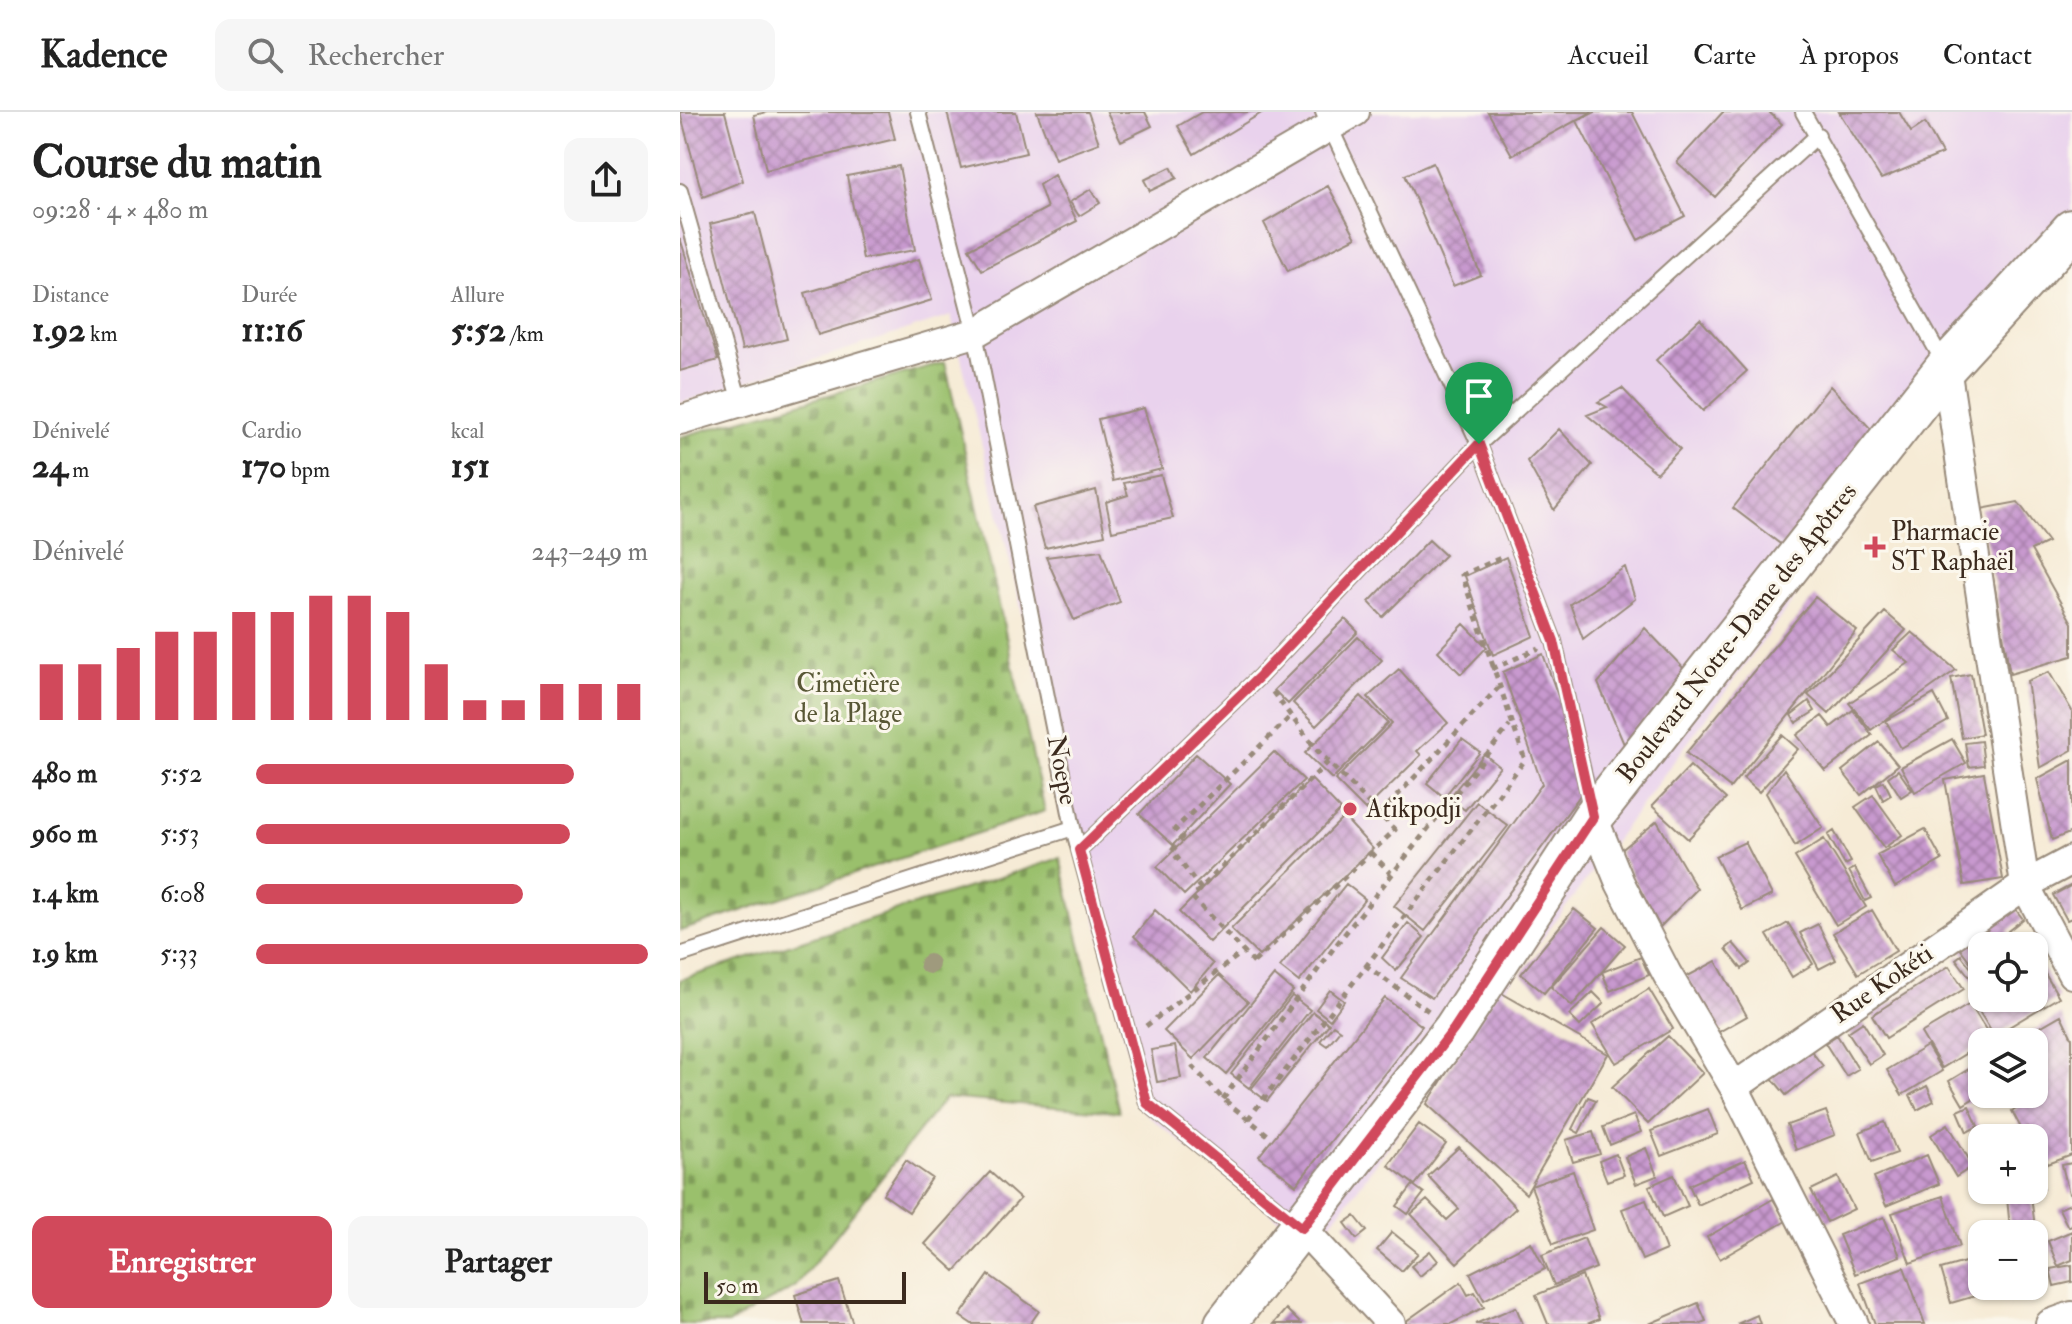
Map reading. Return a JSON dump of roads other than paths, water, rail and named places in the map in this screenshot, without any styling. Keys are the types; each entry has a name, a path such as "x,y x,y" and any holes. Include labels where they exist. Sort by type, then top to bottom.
{"street":[{"path":"680,420 975,333 1326,119 1355,112"},
{"name":"Boulevard Notre-Dame des Apôtres","path":"1225,1324 1454,1029 1593,817 1946,367 2072,230"},
{"path":"1946,367 2025,885 2072,974"},
{"path":"1593,817 1620,883 1667,974 1734,1087 1854,1324"},
{"name":"Rue Kokéti","path":"1734,1087 2025,885 2072,860"},
{"name":"Noepe","path":"1302,1228 1391,1324"},
{"path":"2050,1324 2072,1316"}],"lane":[{"name":"Noepe","path":"918,112 975,333 1073,828 1147,1103 1302,1228"},
{"path":"1803,112 1946,367"},
{"path":"1326,119 1479,444 1554,641 1593,817"},
{"path":"1079,850 1260,676 1479,444 1818,135"},
{"path":"680,191 740,402"},
{"path":"680,955 1073,828"}],"place":[{"name":"Pharmacie ST Raphaël","path":"1875,547"},
{"name":"Atikpodji","path":"1350,809"}],"park label":[{"name":"Cimetière de la Plage","path":"848,699"}]}
